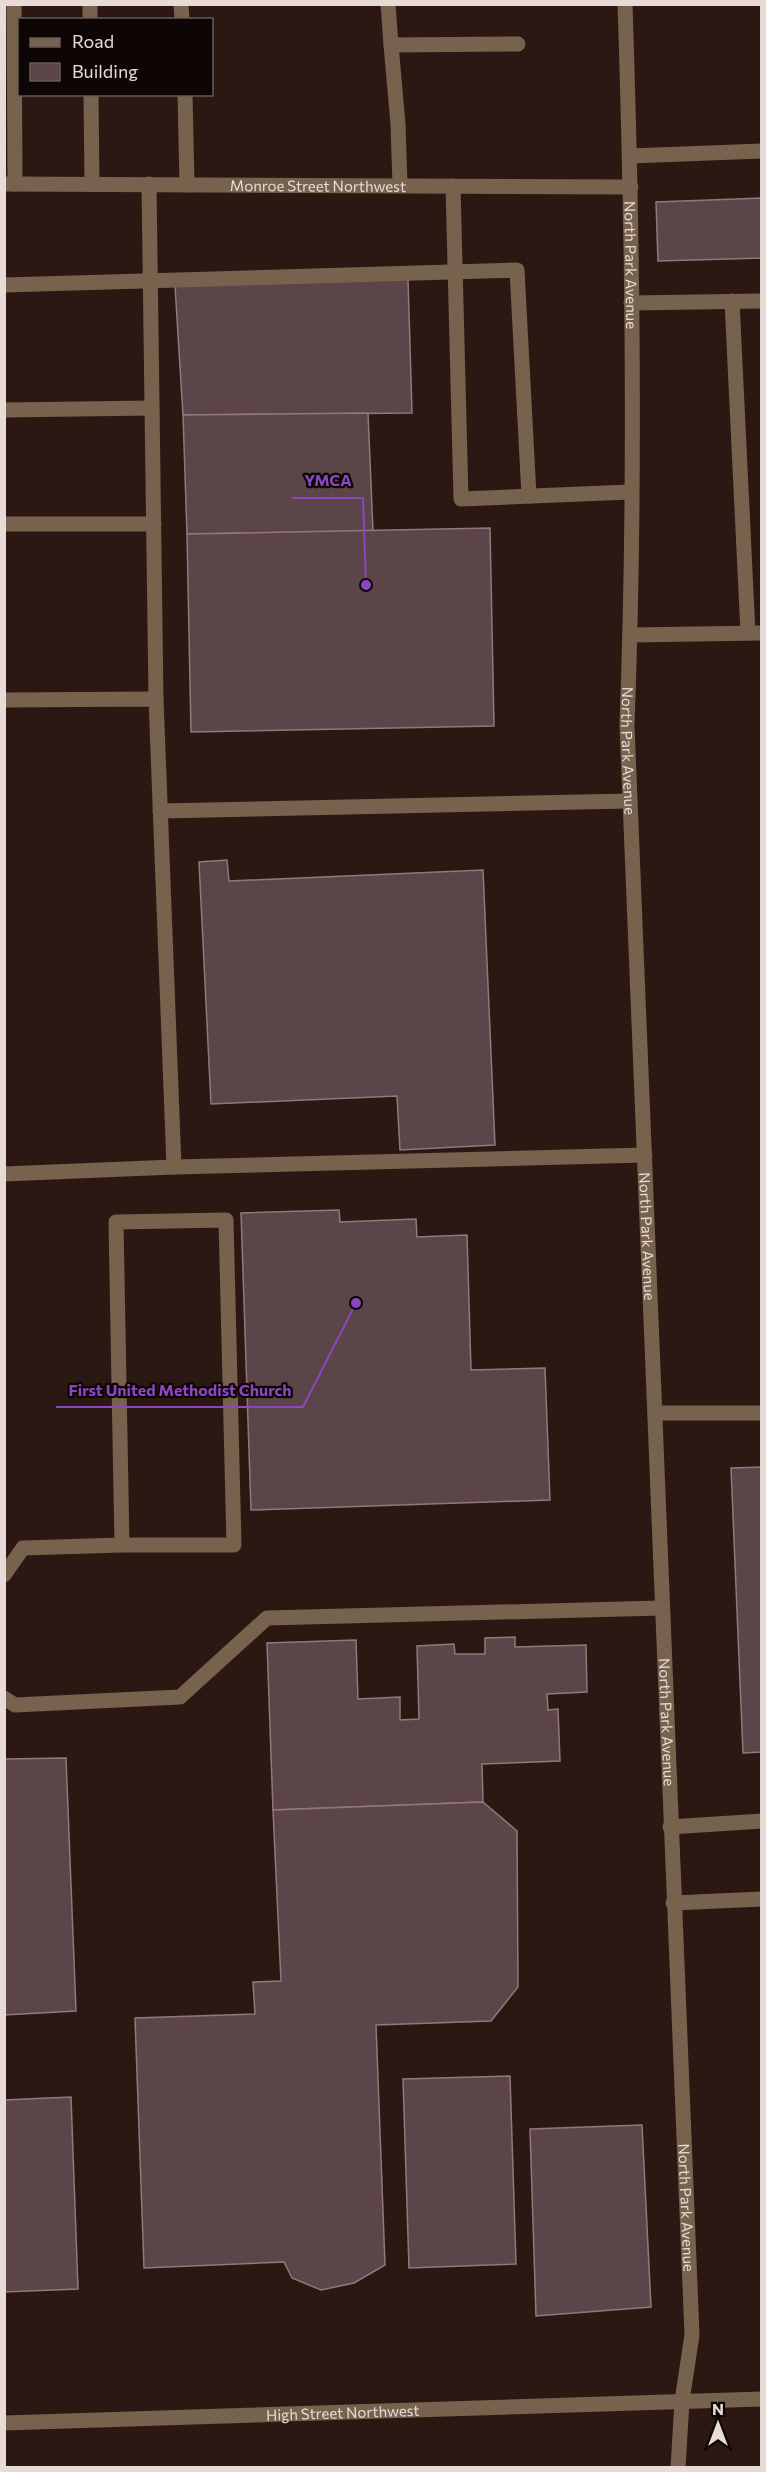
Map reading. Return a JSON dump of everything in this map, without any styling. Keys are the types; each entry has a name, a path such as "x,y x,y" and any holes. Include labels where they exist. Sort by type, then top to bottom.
{"street":[{"path":"10,184 14,4"},
{"path":"388,4 399,124 400,185"},
{"name":"North Park Avenue","path":"625,4 631,187 630,635 627,724 692,2335 682,2401 678,2468"},
{"path":"391,45 518,44"},
{"path":"91,96 92,184"},
{"path":"185,96 187,185"},
{"path":"630,156 762,151"},
{"name":"Monroe Street Northwest","path":"10,184 631,187"},
{"path":"149,184 156,699 174,1167"},
{"path":"453,186 461,499 630,492"},
{"path":"4,285 517,270 529,496"},
{"path":"630,635 755,633 732,301"},
{"path":"631,303 762,301"},
{"path":"4,410 152,408"},
{"path":"4,524 154,524"},
{"path":"4,700 156,699"},
{"path":"160,811 630,801"},
{"path":"4,1174 174,1167 645,1155"},
{"path":"4,1575 23,1548 234,1545 226,1220 116,1222 122,1545"},
{"path":"655,1413 762,1413"},
{"path":"4,1698 15,1705 180,1697 267,1618 661,1608"},
{"path":"670,1827 762,1821"},
{"path":"674,1903 762,1899"},
{"name":"High Street Northwest","path":"4,2423 762,2398"}],"building":[{"path":"762,198 762,258 658,261 656,202"},
{"path":"408,278 412,413 183,415 175,286"},
{"path":"368,413 373,531 187,534 183,415"},
{"path":"490,528 494,726 191,732 187,534"},
{"path":"227,860 229,881 483,870 495,1145 400,1150 397,1096 211,1104 199,862"},
{"path":"339,1210 340,1222 416,1219 417,1237 467,1235 471,1370 545,1368 550,1500 251,1510 241,1213"},
{"path":"762,1467 762,1752 743,1753 731,1468"},
{"path":"515,1637 515,1647 586,1645 587,1692 547,1694 548,1710 558,1709 560,1761 482,1764 483,1802 273,1810 267,1643 356,1640 358,1699 400,1697 400,1720 419,1719 417,1646 454,1644 455,1654 485,1654 485,1638"},
{"path":"66,1758 76,2011 4,2015 4,1759"},
{"path":"483,1802 517,1831 518,1987 491,2021 376,2025 385,2265 354,2283 321,2290 292,2278 284,2262 144,2268 135,2018 255,2014 253,1982 281,1981 273,1810"},
{"path":"510,2076 516,2264 409,2268 403,2079"},
{"path":"71,2097 78,2289 4,2292 4,2100"},
{"path":"642,2125 651,2307 536,2316 530,2129"}],"place":[{"name":"YMCA","path":"366,585"},
{"name":"First United Methodist Church","path":"356,1303"}]}
